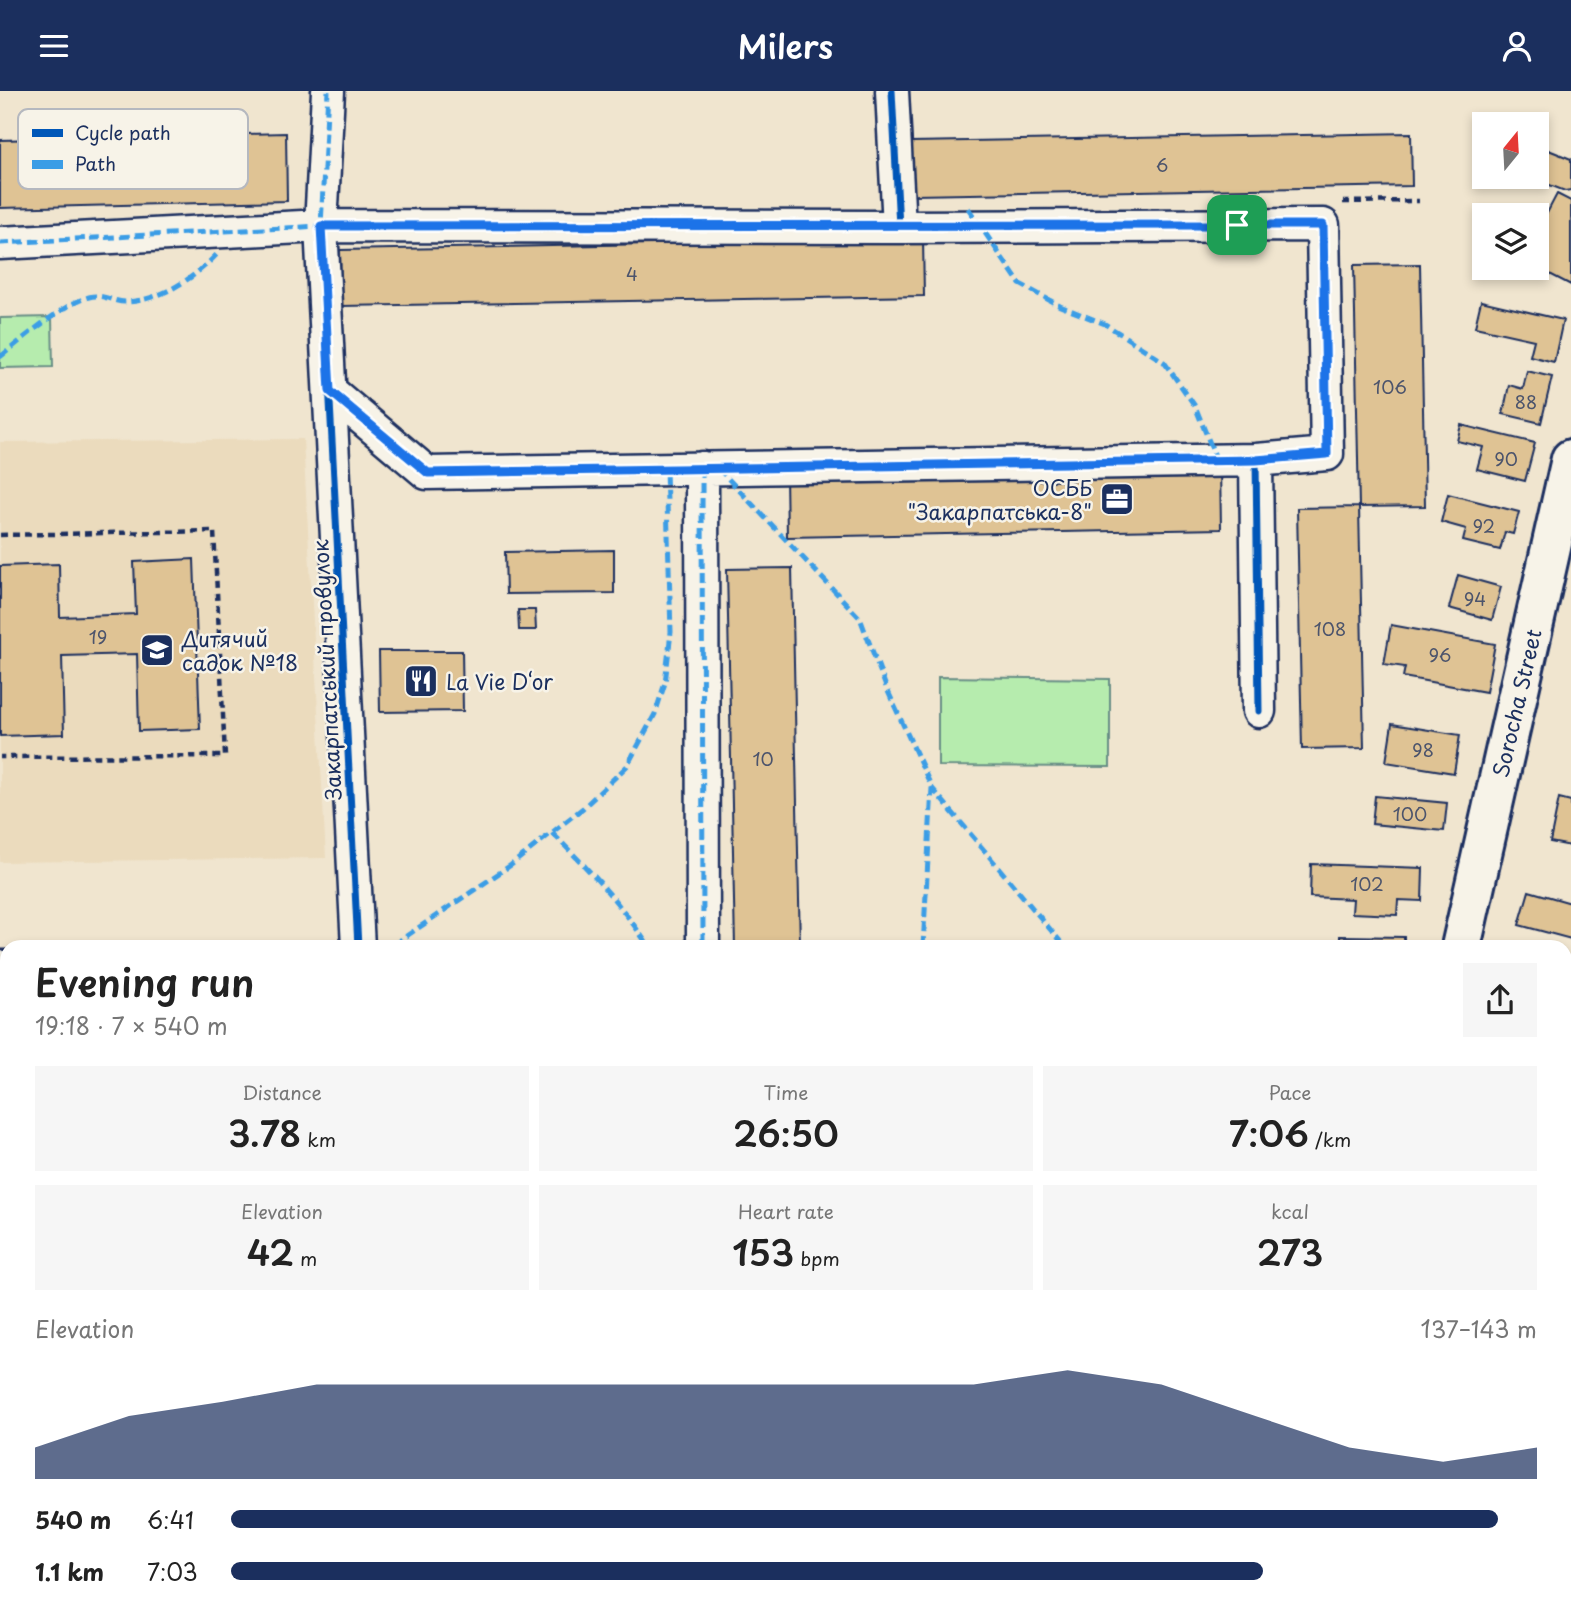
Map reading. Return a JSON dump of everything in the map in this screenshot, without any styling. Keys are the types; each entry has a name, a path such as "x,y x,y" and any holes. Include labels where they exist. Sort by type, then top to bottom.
{"main road":[{"name":"Sorocha Street","path":"1463,940 1571,459"}],"street":[{"name":"Закарпатський провулок","path":"328,91 321,226 358,940"},
{"path":"892,91 899,227"},
{"path":"0,243 321,226 1323,225 1327,454 1256,460 428,473 330,391"},
{"path":"1256,460 1259,711"},
{"path":"702,468 703,940"}],"path":[{"path":"0,535 214,531 225,756 0,757"}],"shaded area":[{"name":"Дитячий садок №18","path":"303,439 326,858 0,862 0,442"}],"green space":[{"path":"52,317 53,367 0,368 0,318"},
{"path":"938,677 1110,679 1110,767 938,766"}],"building":[{"path":"286,133 287,201 0,208 0,140 18,140 18,189 248,189 248,134"},
{"path":"1411,133 1412,186 913,195 911,142"},
{"path":"1549,150 1571,159 1571,190 1565,191 1549,185"},
{"path":"1557,194 1571,201 1571,285 1549,274 1549,209"},
{"path":"923,239 924,296 341,306 340,250"},
{"path":"1420,264 1425,506 1359,507 1354,265"},
{"path":"1481,301 1563,320 1554,362 1530,356 1534,340 1475,327"},
{"path":"1527,371 1552,377 1541,423 1503,414 1509,385 1523,389"},
{"path":"1461,425 1535,443 1525,481 1477,469 1483,447 1457,441"},
{"path":"1220,466 1221,529 787,537 786,474"},
{"path":"1448,494 1519,512 1513,534 1505,532 1500,550 1463,541 1466,529 1441,522"},
{"path":"1359,507 1364,748 1302,749 1297,508"},
{"path":"614,550 614,593 506,594 505,552"},
{"path":"194,559 200,729 139,731 137,654 62,656 64,734 0,736 0,566 59,564 60,617 136,614 134,562"},
{"path":"792,568 800,940 735,940 727,569"},
{"path":"1458,575 1501,587 1492,620 1449,608"},
{"path":"518,610 535,610 536,630 519,630"},
{"path":"1391,625 1495,644 1486,692 1403,677 1405,667 1384,664"},
{"name":"La Vie D‘or","path":"379,651 462,651 463,711 380,712"},
{"path":"1392,724 1460,735 1454,773 1386,762"},
{"path":"1375,796 1447,803 1444,831 1372,824"},
{"path":"1559,798 1571,801 1571,846 1550,842"},
{"path":"1311,864 1423,868 1422,901 1398,900 1397,915 1352,913 1353,899 1310,897"},
{"path":"1529,891 1571,903 1571,939 1519,925"},
{"path":"1340,936 1404,937 1404,940 1340,940"}],"marked path":[{"path":"0,243 321,226 328,91"},
{"path":"968,208 1020,284 1060,306 1105,324 1164,362 1195,406 1217,461"},
{"path":"899,227 1323,225 1327,454 1256,460"},
{"path":"0,357 43,323 78,301 94,296 116,301 138,301 164,293 199,271 218,253"},
{"path":"702,468 703,940"},
{"path":"718,468 860,618 886,687 932,788 1059,940"},
{"path":"400,940 511,865 583,808 627,766 655,714 665,683 671,632 666,469"},
{"path":"923,940 932,788"},
{"path":"552,833 604,887 644,940"}],"cycle path":[{"path":"358,940 321,226 899,227 892,91"},
{"path":"330,391 427,473 1256,460 1259,711"}],"place":[{"name":"ОСББ \"Закарпатська-8\"","path":"1117,499"},
{"name":"Дитячий садок №18","path":"157,650"},
{"name":"La Vie D‘or","path":"421,681"}],"route":[{"path":"1237,225 1323,225 1327,454 1256,460 428,473 330,391 321,226 1237,225"}]}
